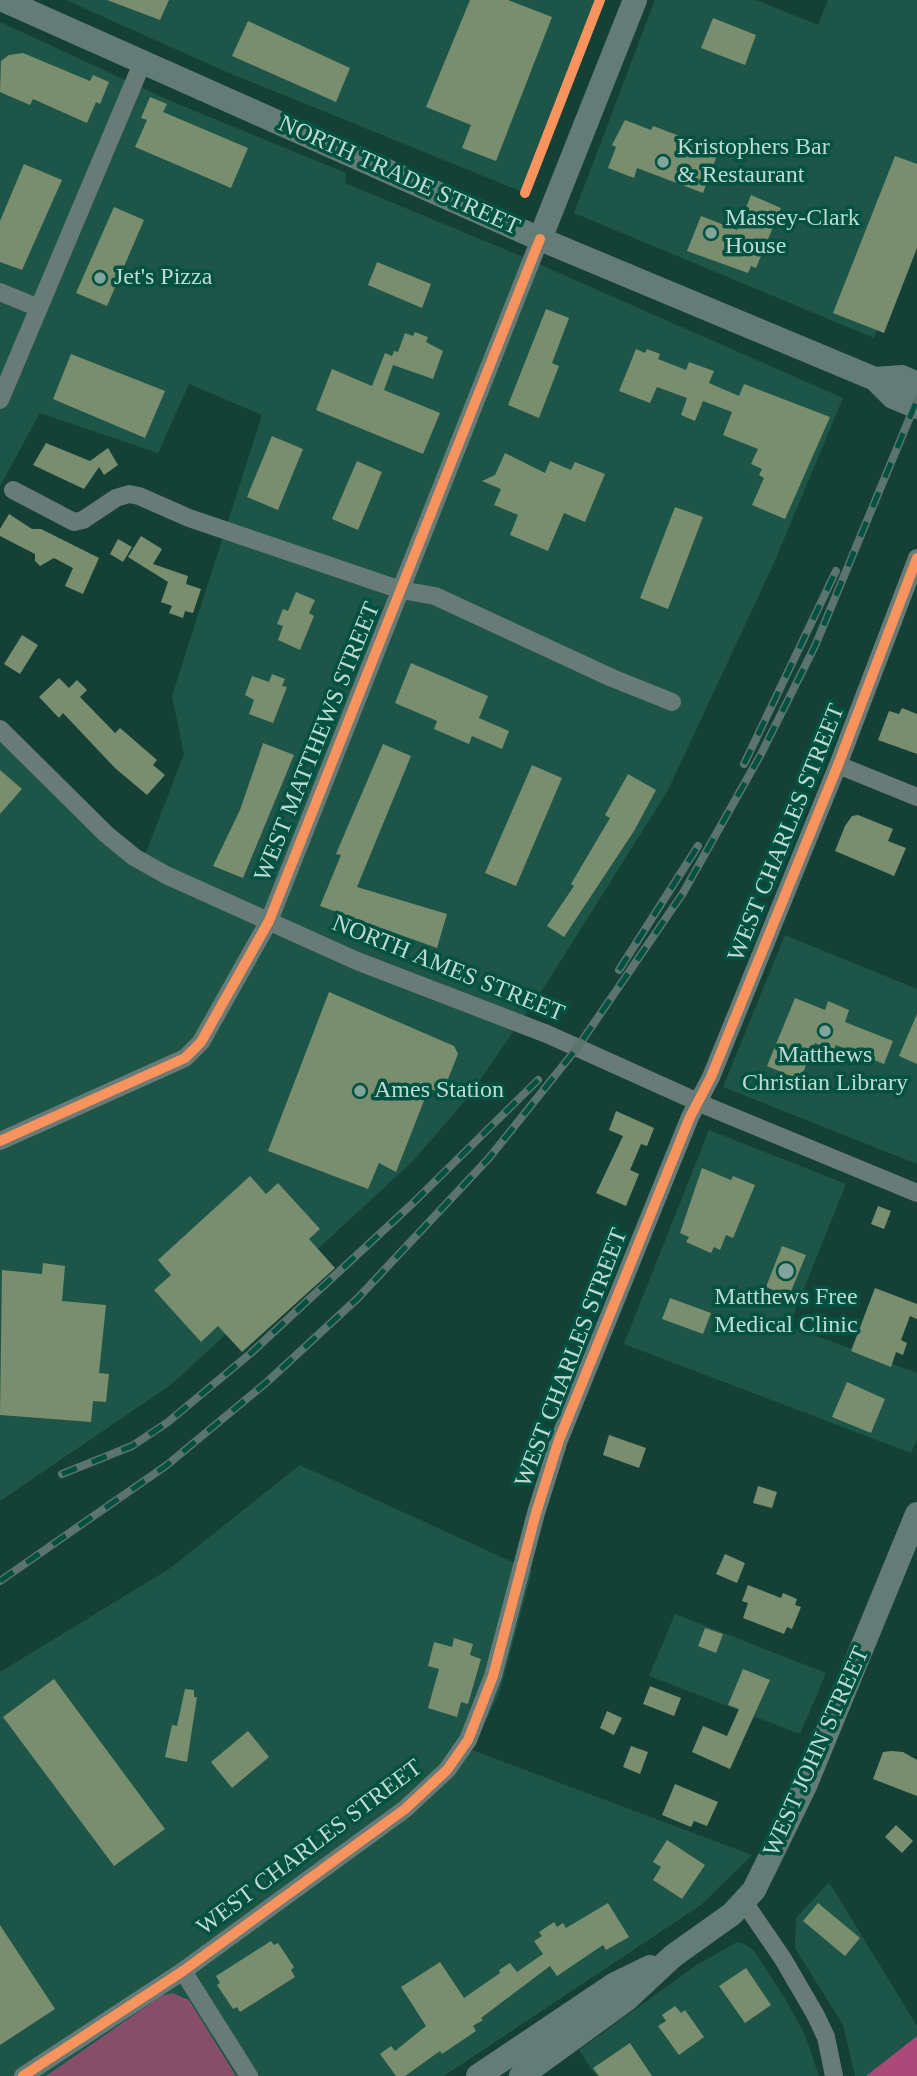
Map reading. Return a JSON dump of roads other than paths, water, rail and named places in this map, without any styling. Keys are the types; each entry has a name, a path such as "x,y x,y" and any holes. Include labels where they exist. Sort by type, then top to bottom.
{"main road":[{"name":"NORTH TRADE STREET","path":"3,0 540,239 875,379 893,397 917,407"},
{"path":"540,239 635,0"},
{"name":"NORTH TRADE STREET","path":"875,379 902,377 917,384"},
{"name":"WEST JOHN STREET","path":"522,2076 627,1999 673,1956 744,1902 773,1857 910,1555 917,1514"},
{"name":"WEST JOHN STREET","path":"478,2076 615,1984 673,1956"}],"street":[{"path":"0,400 143,61"},
{"name":"WEST MATTHEWS STREET","path":"0,1141 185,1058 201,1042 269,922 540,239"},
{"path":"0,292 39,308"},
{"path":"13,490 74,522 83,520 116,498 129,494 139,496 188,517 401,590 435,596 612,678 672,702"},
{"name":"WEST CHARLES STREET","path":"23,2076 183,1971 405,1809 447,1770 468,1740 493,1676 536,1513 559,1440 838,765 917,558"},
{"name":"NORTH AMES STREET","path":"0,729 134,857 166,875 357,961 547,1034 698,1102 917,1193"},
{"path":"838,765 917,797"},
{"path":"744,1902 783,1959 815,2014 825,2038 834,2076"},
{"path":"183,1971 249,2076"}],"railway":[{"path":"0,1581 167,1465 267,1382 358,1298 489,1158 577,1048 683,893 761,754 815,646 917,400"},
{"path":"744,764 836,571"},
{"path":"619,970 698,846"},
{"path":"62,1474 132,1446 168,1422 251,1353 412,1204 538,1080"}],"place":[{"name":"Kristophers Bar & Restaurant","path":"663,162"},
{"name":"Massey-Clark House","path":"711,233"},
{"name":"Jet's Pizza","path":"100,278"},
{"name":"Matthews Christian Library","path":"825,1031"},
{"name":"Ames Station","path":"360,1091"},
{"name":"Matthews Free Medical Clinic","path":"786,1271"}]}
